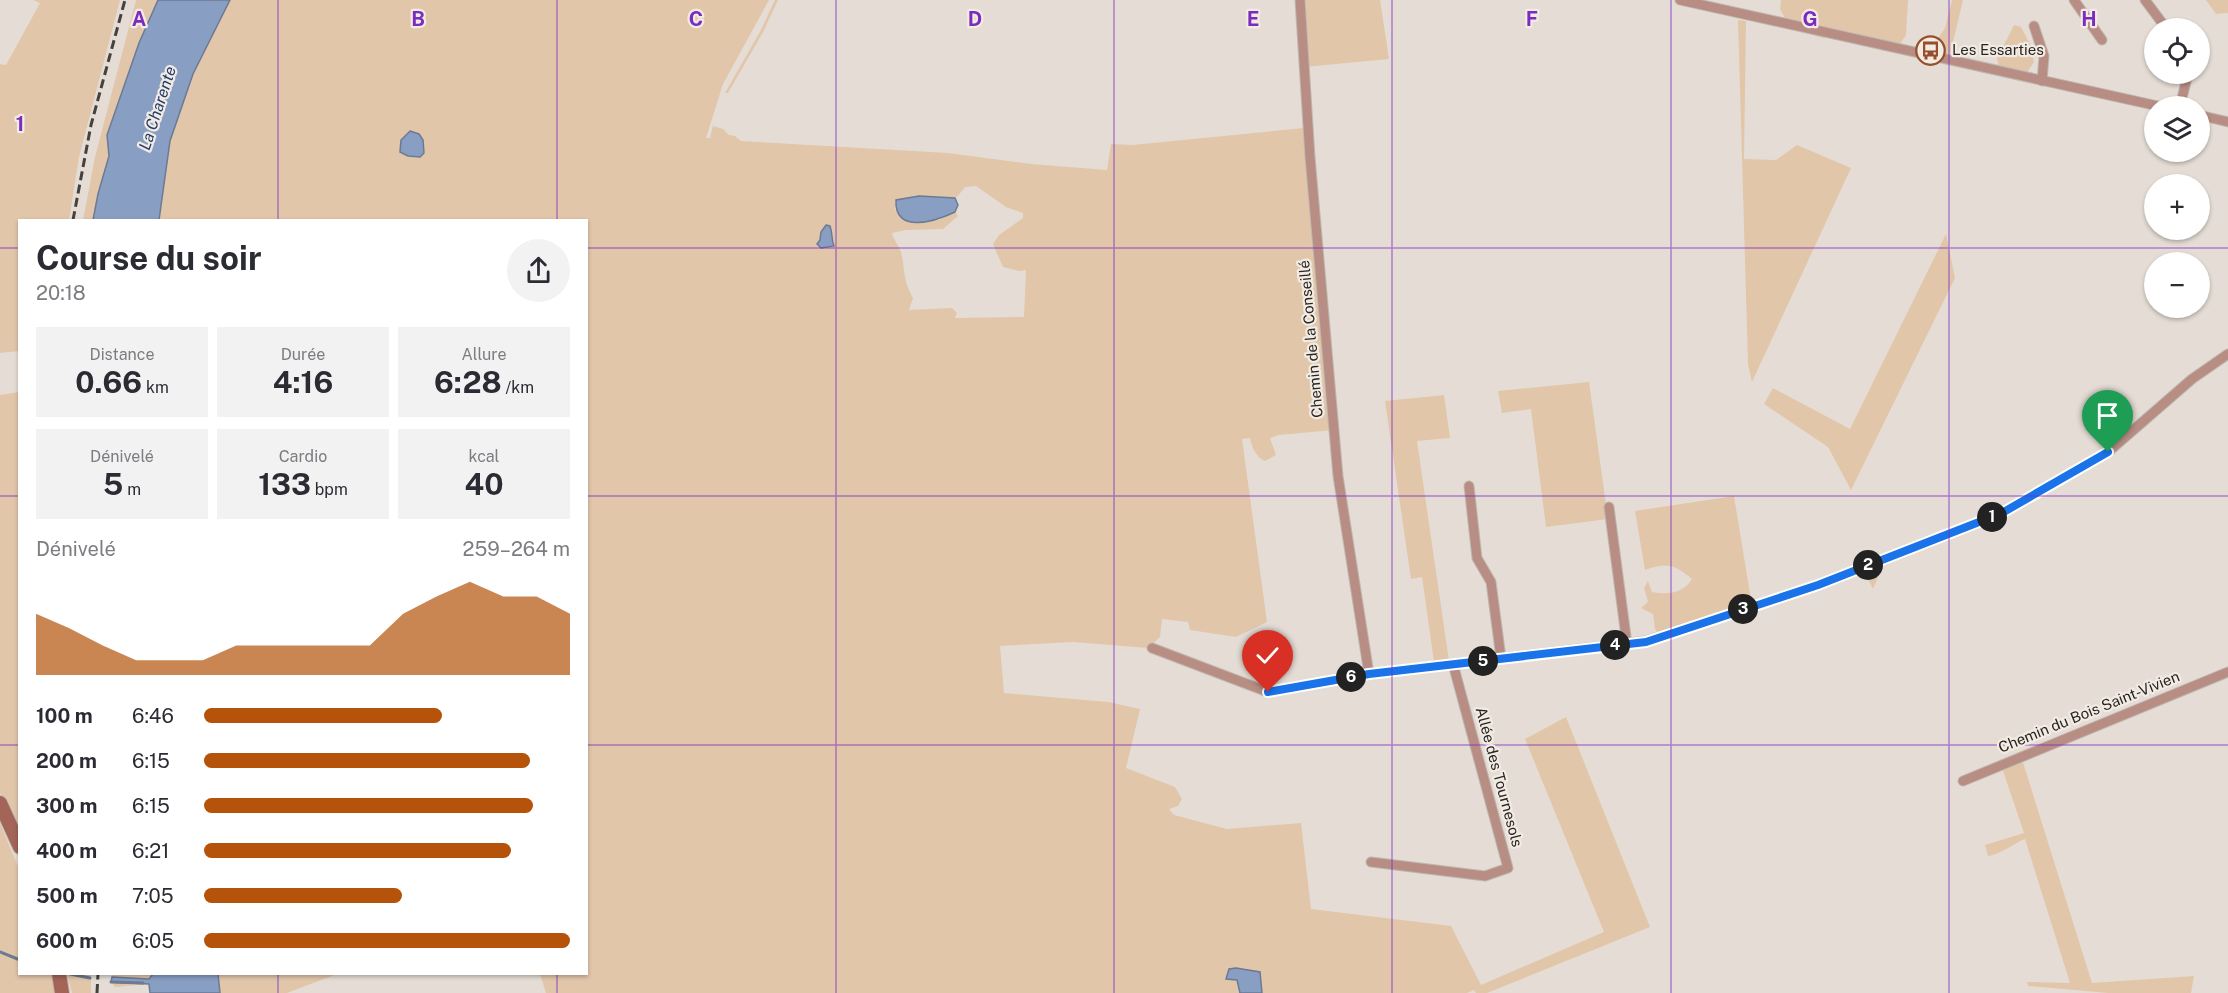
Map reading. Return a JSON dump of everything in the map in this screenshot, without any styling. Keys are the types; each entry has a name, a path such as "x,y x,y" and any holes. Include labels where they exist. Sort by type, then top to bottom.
{"main road":[{"path":"0,803 18,842"},
{"path":"58,975 62,993"}],"street":[{"name":"Chemin de la Conseillé","path":"1300,0 1310,157 1338,476 1369,674"},
{"path":"1680,0 2144,103"},
{"path":"2074,0 2102,40"},
{"path":"2145,0 2158,18"},
{"path":"2034,26 2044,56 2042,81"},
{"path":"2210,118 2228,122"},
{"path":"1152,648 1268,692 1369,674 1646,642 1818,585 2002,513 2108,452 2193,379 2228,354"},
{"path":"1469,486 1477,558 1491,582 1501,658"},
{"path":"1609,507 1627,644"},
{"name":"Allée des Tournesols","path":"1371,862 1485,876 1508,868 1453,664"},
{"name":"Chemin du Bois Saint-Vivien","path":"1963,781 2228,672"}],"shaded area":[{"path":"33,0 120,0 79,157 69,219 18,219 18,351 0,353 0,64 6,65 40,3"},
{"path":"136,0 158,0 139,43 107,135 109,156 93,219 83,219 95,157"},
{"path":"184,0 769,0 723,84 706,138 710,138 713,126 723,129 741,141 948,153 1031,164 1107,170 1111,144 1132,145 1304,128 1334,430 1279,435 1270,438 1276,455 1265,461 1255,452 1250,438 1242,439 1267,622 1236,637 1190,630 1188,622 1162,619 1160,637 1148,648 1073,642 1000,646 1004,693 1108,702 1140,709 1126,768 1175,787 1182,799 1178,806 1169,809 1174,815 1227,829 1301,823 1311,909 1451,926 1481,985 1604,932 1525,739 1566,717 1650,927 1487,993 1476,993 1474,990 1467,993 546,993 540,975 588,975 588,219 116,219","holes":["976,186 1006,207 1023,213 1023,218 999,235 993,244 1003,267 1019,271 1026,270 1024,317 955,318 957,313 952,308 909,310 913,298 906,282 901,253 892,233 906,230 943,229 958,216 955,212 939,220 902,219 895,209 896,200 957,197 965,187"]},
{"path":"775,0 778,0 763,32 728,93 725,93 761,30"},
{"path":"1300,0 1380,0 1389,59 1304,67"},
{"path":"1781,0 1908,0 1906,35 1899,45 1837,35 1823,38 1791,29 1780,9"},
{"path":"1952,0 1963,0 1950,55 1943,54 1937,49 1935,43 1945,28"},
{"path":"2206,0 2228,0 2228,13 2216,14"},
{"path":"1738,20 1746,21 1744,159 1776,160 1797,145 1851,168 1752,382 1748,364"},
{"path":"2014,25 2021,27 2030,44 2034,62 2024,77 2000,69 1997,59"},
{"path":"1946,234 1955,278 1851,490 1828,447 1764,404 1773,388 1850,429"},
{"path":"1589,382 1608,519 1546,527 1531,409 1502,413 1498,391"},
{"path":"18,392 18,825 0,793 0,395"},
{"path":"1444,395 1450,438 1417,441 1449,661 1434,662 1422,577 1411,579 1385,401"},
{"path":"1734,496 1752,606 1661,637 1655,629 1653,614 1641,608 1648,602 1644,588 1648,581 1652,592 1670,593 1685,587 1692,579 1675,567 1665,565 1645,570 1635,511"},
{"path":"1882,568 1873,589 1865,573"},
{"path":"2021,756 2092,983 2194,976 2191,993 2108,993 2028,986 2027,982 2070,983 2025,839 1988,856 1985,845 2024,833 2001,765"},
{"path":"0,823 18,867 18,975 51,975 55,993 0,993"},
{"path":"67,975 91,975 91,993 72,993"},
{"path":"112,975 153,975 149,984 115,987 111,982"},
{"path":"194,975 334,975 287,993 206,993"}],"water":[{"name":"La Charente","path":"158,0 230,0 193,74 170,141 159,219 93,219 109,156 107,135 139,43"},
{"path":"410,131 419,134 423,140 424,153 420,157 408,156 400,152 401,140"},
{"path":"919,196 955,198 958,205 955,212 937,219 909,222 897,211 896,200"},
{"path":"826,225 830,226 834,246 821,248 817,244"},
{"path":"1229,969 1260,972 1262,993 1240,993 1237,980 1226,979"},
{"path":"152,975 218,975 220,993 150,993 149,984 111,982 112,977 149,979"}],"waterway":[{"path":"0,952 18,959"},
{"path":"75,975 90,978"},
{"path":"111,982 143,983"}],"railway":[{"path":"73,219 91,125 125,0"},
{"path":"97,993 98,975"}],"place":[{"name":"Les Essarties","path":"1931,50"}],"route":[{"path":"1268,692 1369,674 1646,642 1818,585 2002,513 2108,452"}]}
